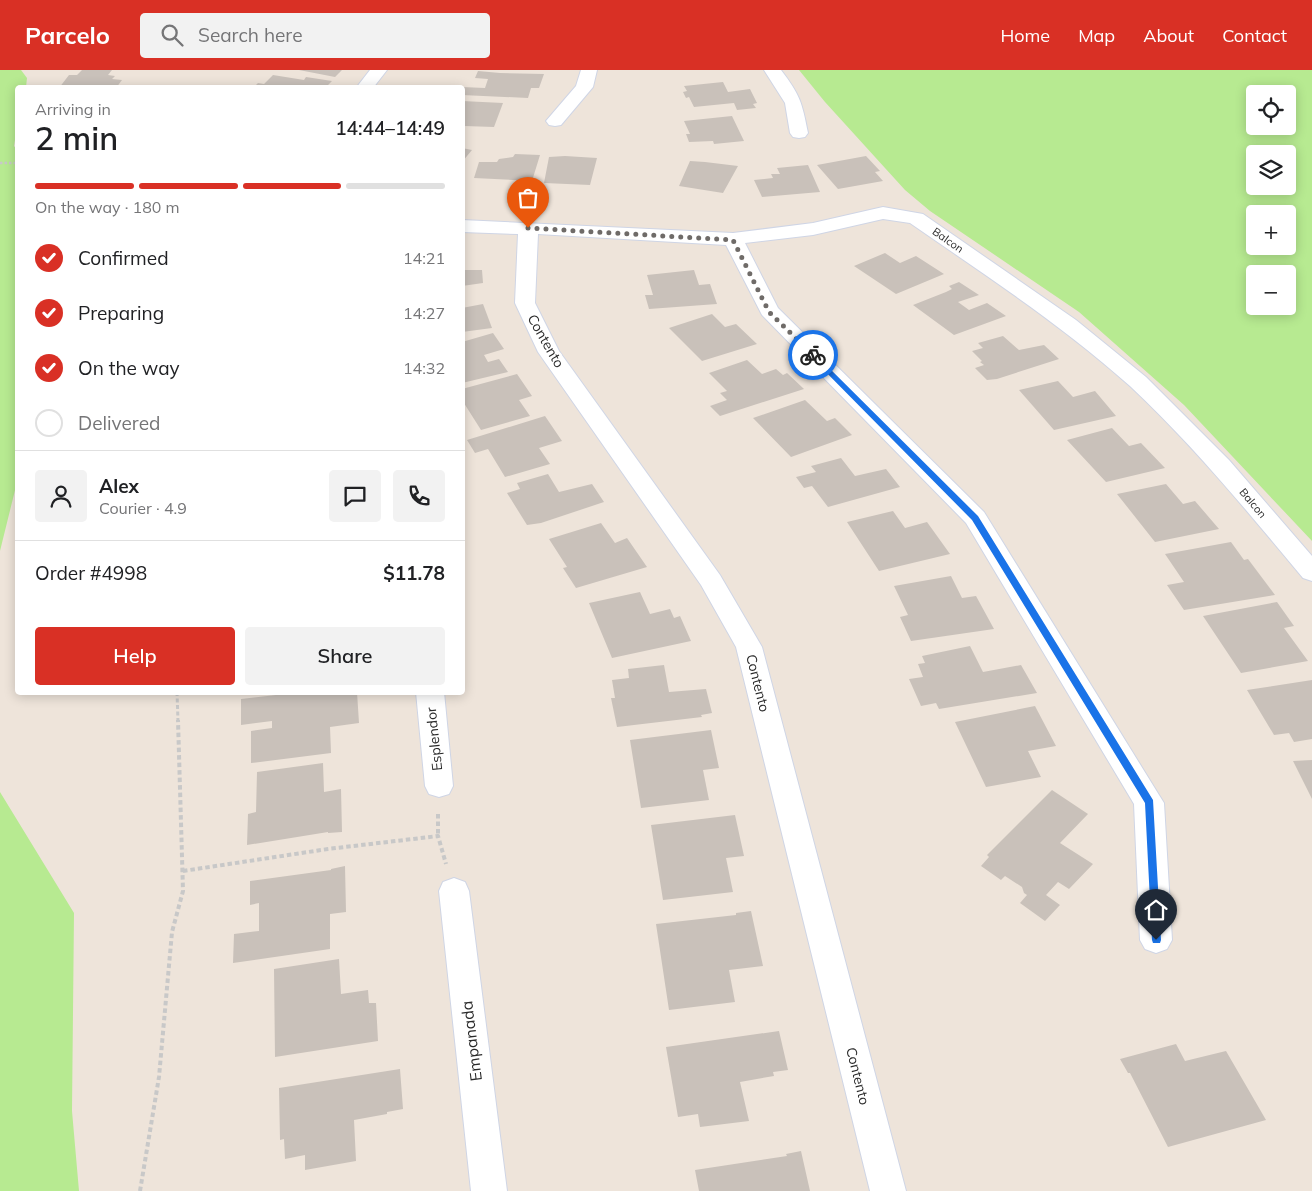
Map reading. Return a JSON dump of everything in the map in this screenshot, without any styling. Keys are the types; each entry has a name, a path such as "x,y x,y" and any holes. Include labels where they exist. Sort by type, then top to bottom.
{"street":[{"path":"366,85 379,70"},
{"path":"555,121 584,87 589,70"},
{"path":"772,70 794,103 798,133"},
{"name":"Balcon","path":"465,226 733,240 813,229 883,213 916,218 1069,324 1138,382 1221,466 1312,572"},
{"name":"Contento","path":"528,228 525,303 550,352 711,582 749,647 888,1191"},
{"path":"733,240 769,312 975,518 1149,803 1156,940"},
{"name":"Esplendor","path":"430,695 438,786"},
{"name":"Empanada","path":"454,891 490,1191"}],"path":[{"path":"0,163 15,164"},
{"path":"140,1191 159,1076 172,932 183,891 177,695"},
{"path":"183,871 328,849 438,836 454,891"}],"green space":[{"path":"0,70 21,70 27,78 26,85 15,85 15,490 0,551"},
{"path":"799,70 1312,70 1312,541 1184,405 1079,312 930,211 905,190 825,102"},
{"path":"0,792 74,913 72,1111 79,1191 0,1191"}],"building":[{"path":"82,70 112,70 108,75 115,76 112,79 122,80 118,85 61,85 69,75 77,75"},
{"path":"299,70 342,70 335,77"},
{"path":"478,71 544,74 539,88 531,88 528,98 465,95 465,87 485,88 488,79 475,78"},
{"path":"273,75 304,80 306,77 332,81 328,85 256,85 258,83 264,84"},
{"path":"723,82 728,92 750,89 757,103 753,104 756,108 737,110 734,103 694,107 689,97 686,98 683,92 687,91 684,86"},
{"path":"465,101 503,103 494,127 465,126"},
{"path":"732,116 744,141 714,144 713,141 689,142 686,134 690,134 684,121"},
{"path":"465,149 472,150 465,158"},
{"path":"515,154 540,155 532,181 474,178 479,162 497,162 499,159 513,157"},
{"path":"866,156 880,171 875,172 883,181 838,189 817,165"},
{"path":"549,157 597,158 590,185 544,183"},
{"path":"690,161 738,166 723,193 679,186"},
{"path":"808,165 820,192 762,197 754,180 773,178 771,174 780,174 777,168"},
{"path":"885,253 900,263 916,256 944,274 896,294 854,266"},
{"path":"465,270 482,270 483,283 465,286"},
{"path":"694,270 699,285 710,284 717,304 649,309 645,295 653,295 647,275"},
{"path":"959,282 979,295 958,302 969,310 987,303 1006,316 954,335 913,305 952,289 949,286"},
{"path":"483,304 492,328 465,332 465,307"},
{"path":"712,314 725,327 736,324 757,344 702,361 669,328"},
{"path":"493,333 504,349 484,355 488,362 499,359 508,372 465,382 465,341"},
{"path":"1003,336 1019,350 1044,345 1059,359 997,379 987,380 975,368 984,365 972,351 983,348 978,343"},
{"path":"747,360 762,374 776,369 783,375 787,373 804,389 720,416 710,406 727,400 720,393 727,391 709,373"},
{"path":"517,374 532,396 519,400 530,416 481,430 465,405 465,388"},
{"path":"1058,381 1073,397 1095,391 1116,416 1054,430 1019,390"},
{"path":"805,400 827,421 835,418 852,435 791,457 753,418"},
{"path":"545,416 562,441 539,448 550,464 505,477 488,449 475,453 467,440"},
{"path":"1112,428 1129,446 1141,443 1165,468 1106,482 1067,440"},
{"path":"841,458 855,476 886,469 900,487 828,507 812,486 804,488 796,477 816,472 811,466"},
{"path":"548,474 559,492 592,484 604,502 541,523 527,525 507,493 520,489 517,483"},
{"path":"1166,484 1183,504 1195,501 1219,529 1155,542 1117,494"},
{"path":"893,511 905,528 927,522 950,554 879,571 847,522"},
{"path":"601,523 615,543 627,538 647,567 576,588 563,568 567,567 549,539"},
{"path":"1231,542 1244,560 1248,559 1275,595 1184,610 1167,585 1184,582 1165,554"},
{"path":"951,576 962,598 976,596 994,629 911,641 900,617 908,615 894,586"},
{"path":"640,592 650,614 670,609 674,618 680,616 691,641 612,658 589,603"},
{"path":"1277,602 1294,626 1284,628 1308,661 1241,673 1203,616"},
{"path":"970,646 983,672 1021,665 1037,693 939,709 936,703 921,706 909,679 923,677 918,664 925,663 922,656"},
{"path":"664,665 669,692 706,689 712,713 701,715 702,717 617,727 611,698 615,698 612,680 629,678 628,669"},
{"path":"1312,680 1312,739 1294,742 1289,733 1274,735 1247,690"},
{"path":"276,695 357,695 359,723 330,727 331,753 251,763 251,731 272,728 272,721 241,725 241,699"},
{"path":"1035,706 1056,746 1028,751 1041,777 986,787 955,722"},
{"path":"711,730 719,768 703,770 709,800 641,808 630,740"},
{"path":"1312,760 1312,799 1293,761"},
{"path":"323,763 324,792 341,789 342,832 328,832 247,845 248,814 256,812 257,772"},
{"path":"1052,790 1088,814 1060,843 1093,864 1069,889 1058,882 1046,895 1060,905 1045,921 1020,903 1027,895 1022,887 1005,876 1001,880 981,866 989,857 987,855"},
{"path":"735,815 744,856 726,858 733,892 663,900 651,825"},
{"path":"345,866 346,912 330,914 330,949 233,963 234,934 259,931 259,903 250,905 250,881 331,870"},
{"path":"751,911 763,966 729,970 735,1002 669,1010 656,924 736,915 736,913"},
{"path":"339,959 341,994 368,990 369,1003 376,1003 378,1041 275,1057 274,969"},
{"path":"779,1031 788,1070 773,1072 774,1076 740,1082 749,1121 700,1127 698,1114 678,1117 666,1047"},
{"path":"1176,1044 1185,1061 1226,1051 1266,1120 1168,1147 1130,1073 1128,1073 1120,1059"},
{"path":"400,1069 403,1109 354,1120 356,1161 305,1170 305,1155 285,1159 284,1139 280,1140 279,1088"},
{"path":"801,1151 810,1191 699,1191 695,1170 787,1156 786,1154"}],"way so far":[{"path":"528,228 733,240 769,312 813,355"}],"route":[{"path":"813,355 975,518 1149,803 1156,940"}]}
